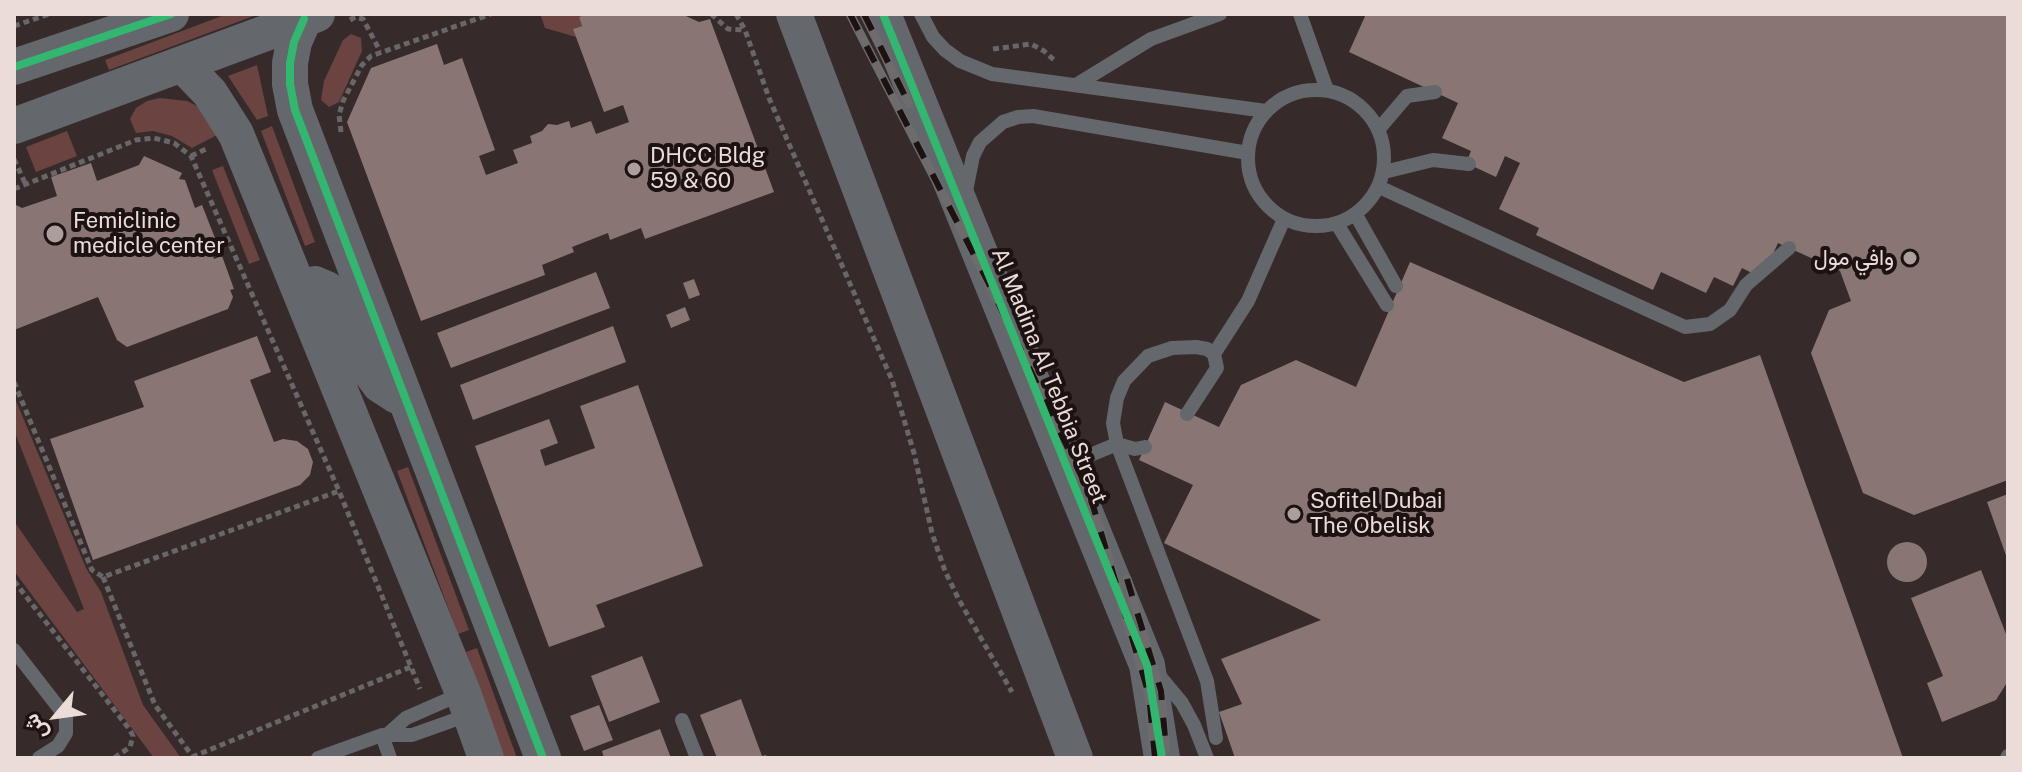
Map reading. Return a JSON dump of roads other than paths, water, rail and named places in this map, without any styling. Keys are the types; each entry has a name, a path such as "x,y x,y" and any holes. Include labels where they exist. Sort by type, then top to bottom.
{"street":[{"path":"14,67 171,14"},
{"path":"794,14 1075,758"},
{"name":"Al Madina Al Tebbia Street","path":"883,14 1147,665 1162,758"},
{"path":"14,126 321,19"},
{"path":"321,19 294,42 290,84 295,110 543,758"},
{"path":"757,22 820,114 839,130"},
{"path":"183,65 210,93 236,134 467,703 486,758"},
{"path":"303,298 309,287 315,284 327,289 373,376 389,392 406,401"}],"lane":[{"path":"921,14 933,37 945,50 975,69 992,74 1266,111"},
{"path":"1069,84 1151,39 1220,14"},
{"path":"1300,14 1327,90"},
{"path":"1305,90 1327,90 1348,97 1366,111 1378,130 1385,150 1384,172 1379,187 1356,215 1337,224 1319,227 1301,225 1284,219 1268,207 1256,192 1249,173 1248,153 1257,123 1266,111 1284,97 1305,90"},
{"path":"1378,130 1407,96 1435,92"},
{"path":"963,212 973,156 980,142 1003,122 1018,117 1033,116 1248,153"},
{"path":"1384,172 1433,160 1469,164"},
{"path":"1379,187 1685,327 1710,324 1730,310 1746,285 1789,248"},
{"path":"1356,215 1396,286"},
{"path":"1214,354 1248,301 1284,219"},
{"path":"1337,224 1387,305"},
{"path":"1187,414 1217,368 1214,354 1207,349 1172,348 1148,356 1134,367 1117,398 1113,423 1117,444 1207,681 1216,738"},
{"path":"1066,465 1117,444 1135,449 1145,447"},
{"path":"14,650 66,717 66,733 58,746 39,758"},
{"path":"1147,665 1182,703 1207,758"},
{"path":"318,758 385,734 399,722 428,709 467,703"},
{"path":"385,734 412,735 467,703"},
{"path":"682,720 697,758"},
{"path":"385,734 390,758"}],"railway":[{"path":"850,14 988,282 1089,492 1149,695 1155,758"},
{"path":"864,14 909,104"},
{"path":"1127,579 1161,691 1166,750"}],"place":[{"name":"DHCC Bldg 59 & 60","path":"634,169"},
{"name":"Femiclinic medicle center","path":"55,234"},
{"name":"وافي مول","path":"1910,258"},
{"name":"Sofitel Dubai The Obelisk","path":"1294,514"}]}
